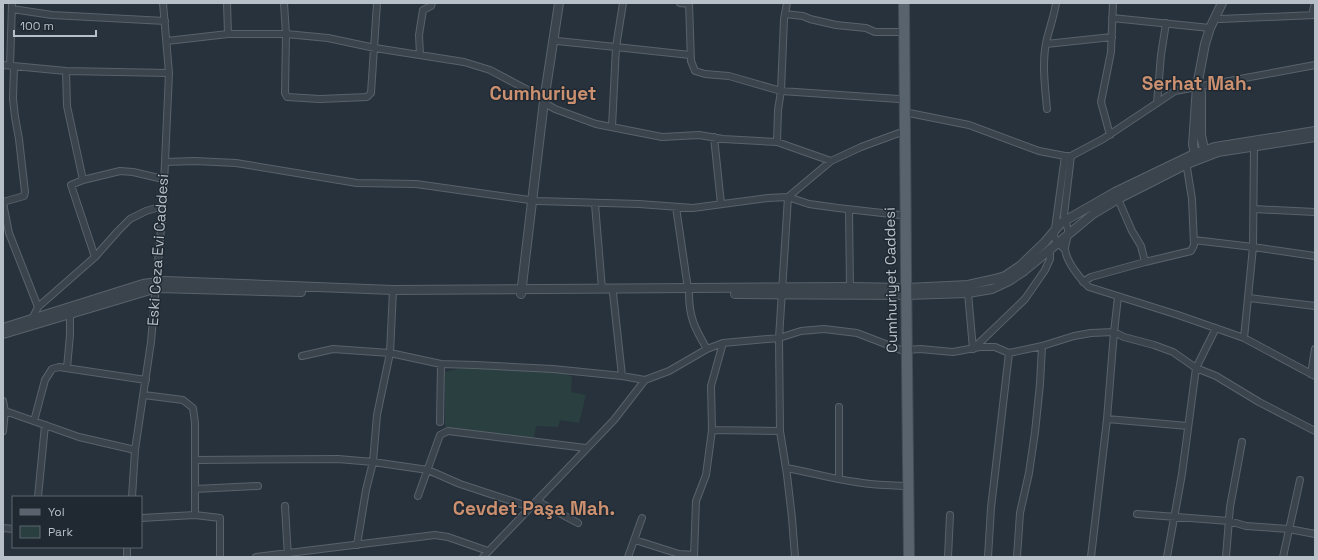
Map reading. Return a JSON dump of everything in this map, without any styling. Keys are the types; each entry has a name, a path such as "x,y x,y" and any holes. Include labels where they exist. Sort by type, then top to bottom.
{"main road":[{"name":"Cumhuriyet Caddesi","path":"898,3 900,215 904,291"},
{"name":"Cumhuriyet Caddesi","path":"903,557 904,3"},
{"name":"Cumhuriyet Caddesi","path":"904,350 909,557"}],"street":[{"name":"Eski Ceza Evi Caddesi","path":"132,496 135,450 146,380 157,285 163,206 163,179 170,73 163,3"},
{"path":"227,3 228,34"},
{"path":"284,3 286,34 284,93 287,97 320,99 367,97 371,93 377,3"},
{"path":"420,55 419,35 423,10 431,6 432,3"},
{"path":"524,291 559,3"},
{"path":"546,103 563,3"},
{"path":"612,127 616,47 623,3"},
{"path":"680,3 689,4 690,55 695,71 705,74 729,76 781,91 899,99"},
{"path":"777,142 778,110 781,91 785,14 787,3"},
{"path":"1047,109 1044,79 1046,44 1056,3"},
{"path":"1110,135 1101,102 1111,52 1113,3"},
{"path":"1195,157 1193,135 1205,44 1210,28 1222,3"},
{"path":"1204,153 1201,135 1199,86 1210,44 1227,3"},
{"path":"1220,18 1314,15 1315,3"},
{"path":"38,307 11,236 3,203 24,196 25,192 13,99 12,6 52,15 164,21"},
{"path":"785,14 803,16 836,25 866,28 875,32 898,32"},
{"path":"1112,18 1210,28"},
{"path":"1157,103 1161,55 1166,24"},
{"path":"167,41 228,34 286,34 328,38 375,48 464,62 490,70 539,96 555,109 596,124 662,137 699,135 777,142 831,161"},
{"path":"1046,44 1112,37"},
{"path":"557,41 690,55"},
{"path":"3,65 66,71 170,73"},
{"path":"904,112 969,125 1039,151 1068,156 1110,135 1175,91 1315,65"},
{"path":"66,71 66,106 83,180"},
{"path":"3,328 157,285 165,287 393,292 602,289 688,291 904,291 968,293 992,289 1010,281 1058,244 1093,214 1195,157 1204,153 1248,141 1315,131"},
{"path":"795,557 792,518 780,431 779,338 788,197 831,161 861,147 899,133"},
{"path":"714,137 721,204"},
{"path":"1204,153 1315,137"},
{"path":"1244,338 1253,246 1254,146"},
{"path":"1068,156 1064,221 1068,234 1065,250 1068,260 1083,282 1089,287 1244,338 1313,375 1315,349"},
{"path":"1065,250 1054,239 1054,230 1068,156"},
{"path":"165,162 195,161 236,163 358,183 416,184 535,201 595,204 639,204 693,208 768,198 788,197 809,204 848,210 900,215"},
{"path":"782,291 850,287 904,291 968,285 1005,276 1020,266 1064,221 1115,192 1186,162"},
{"path":"1083,282 1091,277 1191,251 1194,245 1192,199 1186,162"},
{"path":"95,257 71,185 83,180 120,171 133,172 163,179"},
{"path":"1118,199 1141,246 1145,262"},
{"path":"595,204 602,289"},
{"path":"32,319 38,307 95,257 118,230 130,219 146,211 163,206"},
{"path":"676,207 690,313 695,331 707,349"},
{"path":"1254,209 1315,212"},
{"path":"848,210 850,287"},
{"path":"3,235 11,236"},
{"path":"1194,240 1253,246 1315,256"},
{"path":"973,349 1025,299 1045,270 1050,259 1050,250"},
{"path":"524,291 613,293 688,291"},
{"path":"357,545 366,490 373,462 377,415 390,353 393,292"},
{"path":"613,293 622,376"},
{"path":"968,293 973,349"},
{"path":"1091,557 1107,419 1118,297"},
{"path":"1249,298 1315,306"},
{"path":"3,334 70,310"},
{"path":"68,368 70,310"},
{"path":"1167,557 1196,368 1216,328"},
{"path":"302,356 333,349 390,353 441,364 553,369 622,376 644,380 669,371 707,349 722,343 779,338 801,331 824,329 857,333 904,350 920,349 953,352 980,347 996,347 1009,353 1042,346 1074,336 1091,333 1114,332 1124,337 1173,352 1196,368 1216,376 1259,402 1315,431"},
{"path":"635,540 679,554 694,556 696,501 706,475 712,430 711,386 722,343"},
{"path":"1017,557 1020,513 1029,472 1038,405 1042,346"},
{"path":"988,557 991,508 1009,353"},
{"path":"440,422 441,364"},
{"path":"34,421 46,380 52,369 59,367 68,368 146,380"},
{"path":"483,557 614,420 644,380"},
{"path":"144,395 183,400 193,408 195,423 195,515"},
{"path":"3,400 5,412 3,432"},
{"path":"839,407 839,479"},
{"path":"5,412 79,436 135,450"},
{"path":"1107,419 1188,426"},
{"path":"38,496 45,425"},
{"path":"712,430 780,431"},
{"path":"418,496 440,435 448,431 586,448"},
{"path":"1226,557 1230,507 1242,442"},
{"path":"195,460 338,459 373,462 428,470 460,484 530,507"},
{"path":"786,468 839,479 882,485 902,486"},
{"path":"1283,557 1300,480"},
{"path":"195,489 258,486"},
{"path":"537,501 578,523"},
{"path":"285,506 288,555"},
{"path":"1138,514 1229,521 1246,526 1289,529 1315,534"},
{"path":"142,518 195,515 220,518 220,557"},
{"path":"948,557 950,515"},
{"path":"628,557 642,518"},
{"path":"256,557 288,555 435,535 448,537 488,551"}],"green space":[{"path":"475,368 542,370 566,374 572,377 571,392 586,395 579,423 560,420 558,427 536,426 534,439 445,427 445,372 458,369"}],"district":[{"name":"Serhat Mah.","path":"1197,83"},
{"name":"Cumhuriyet","path":"543,93"},
{"name":"Cevdet Paşa Mah.","path":"534,508"}]}
